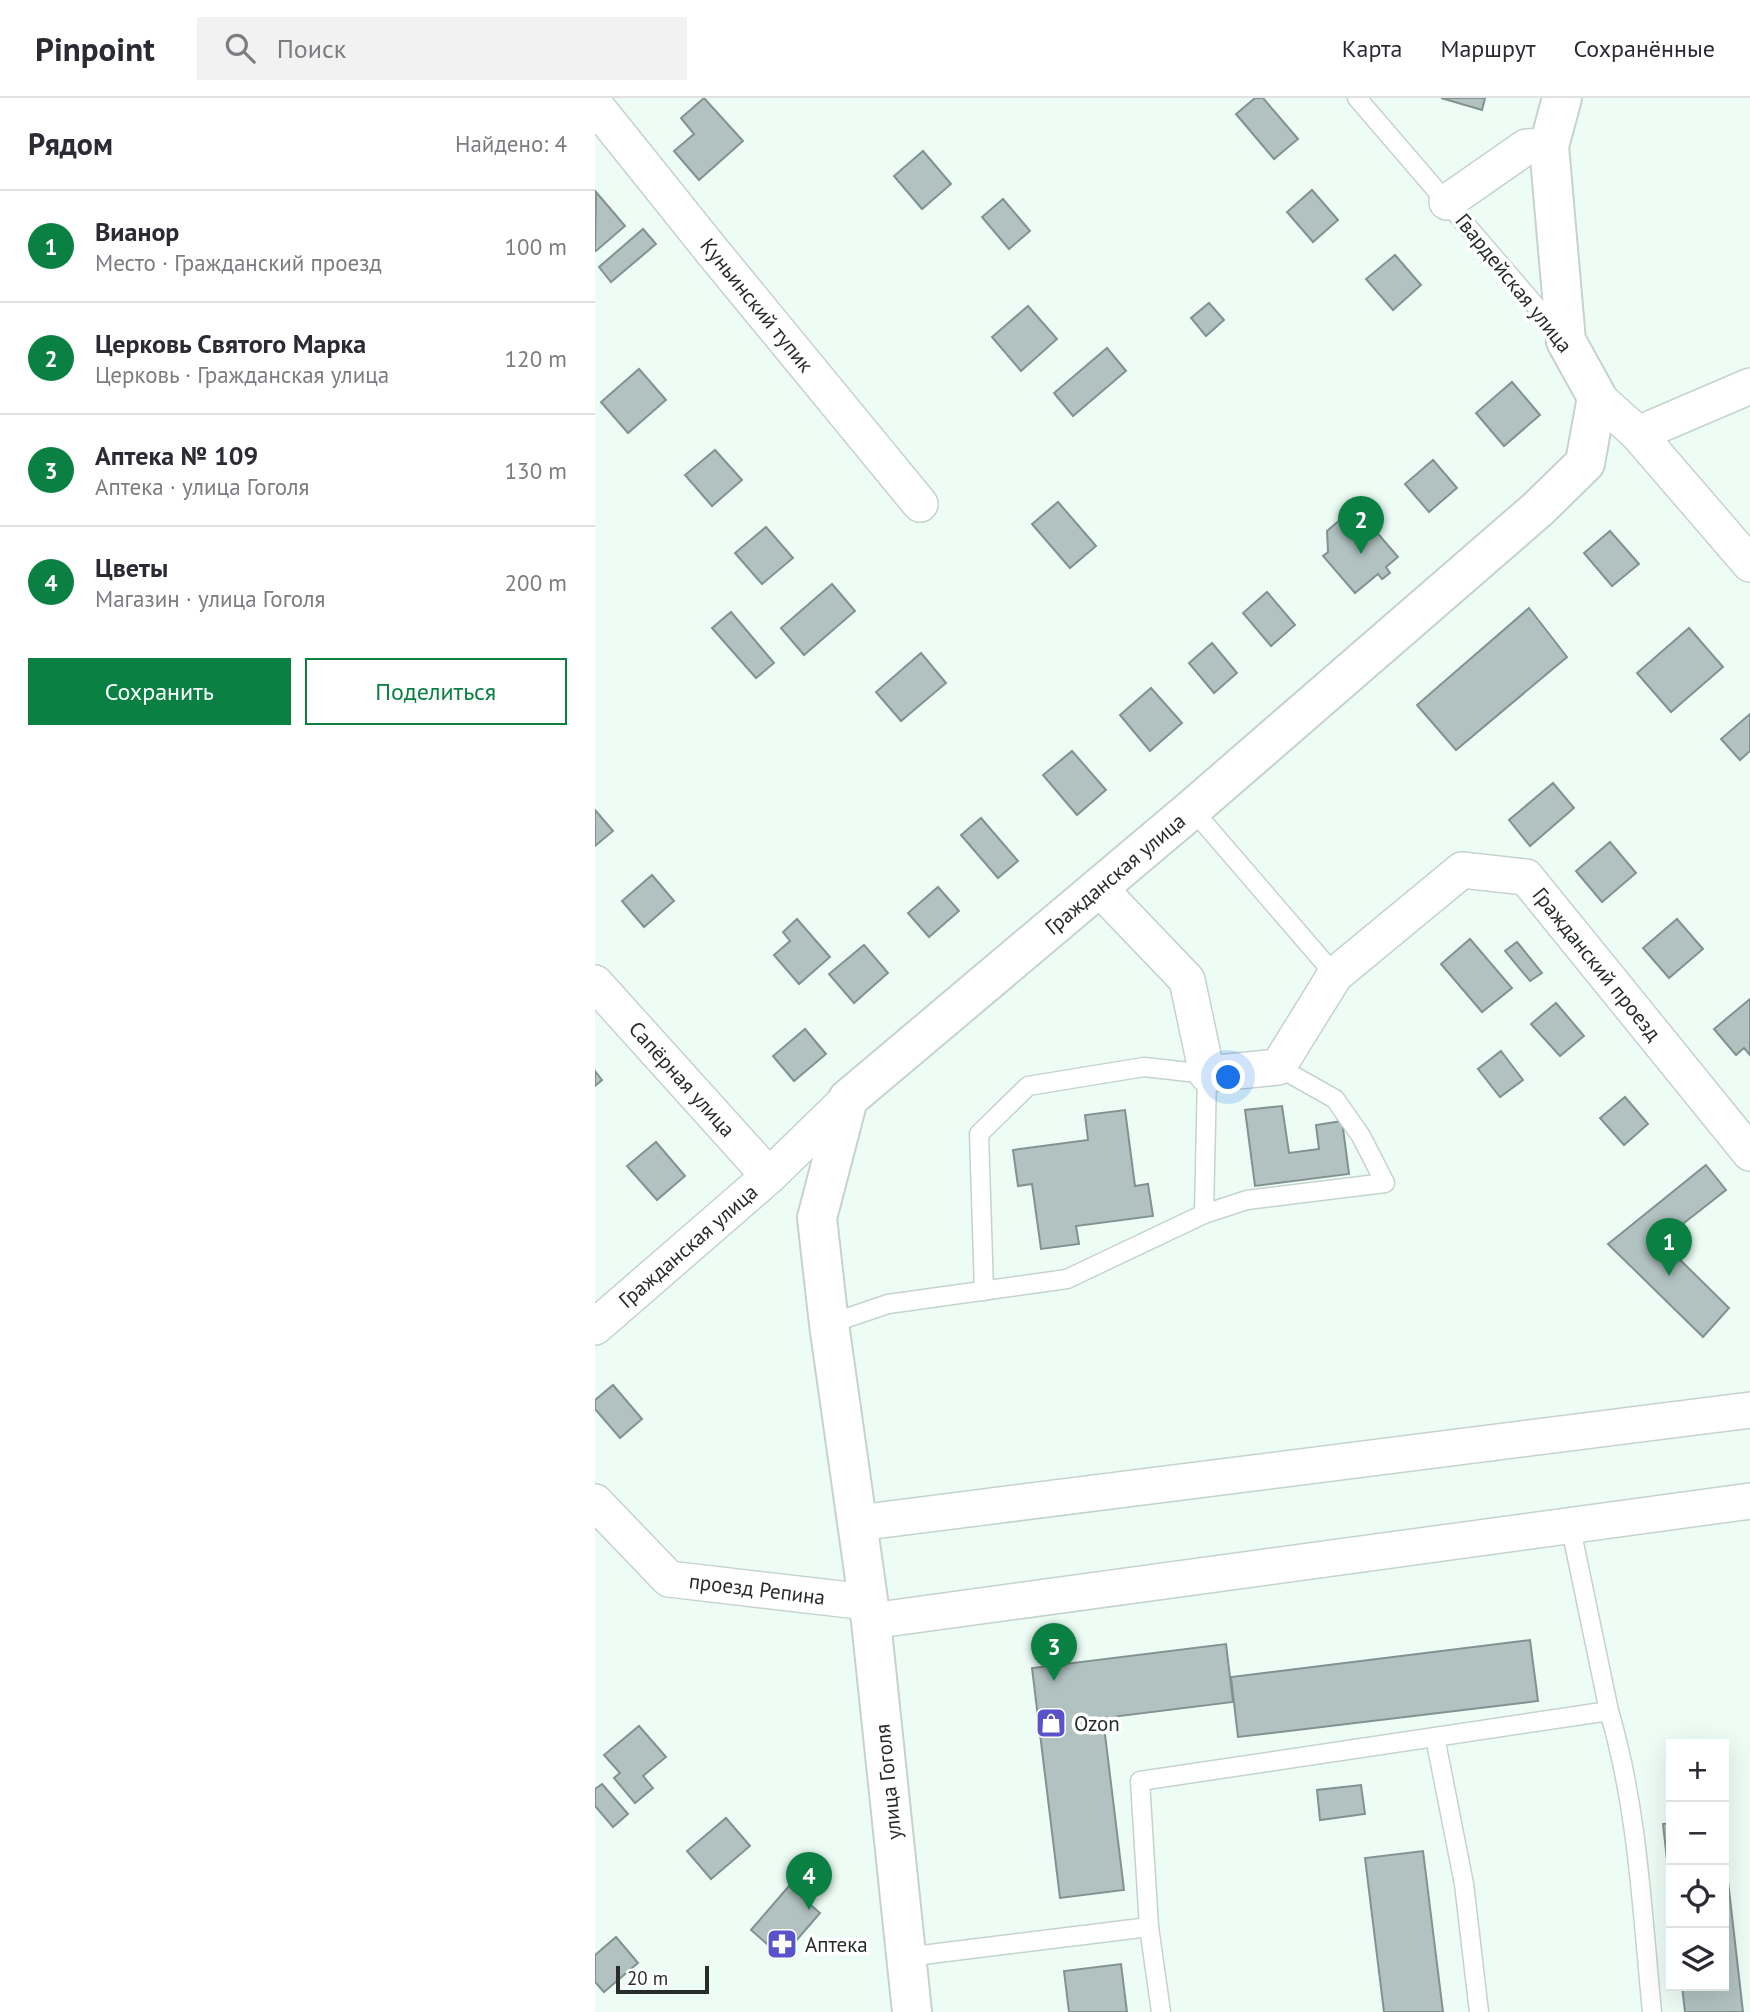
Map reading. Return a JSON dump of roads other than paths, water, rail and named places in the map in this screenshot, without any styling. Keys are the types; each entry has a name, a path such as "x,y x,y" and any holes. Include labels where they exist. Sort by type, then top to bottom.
{"street":[{"path":"1562,98 1549,146 1566,341"},
{"name":"Куньинский тупик","path":"600,106 712,251 920,504"},
{"path":"1447,202 1526,147 1549,146"},
{"name":"Гвардейская улица","path":"1566,341 1597,397 1638,434 1750,564"},
{"path":"1638,434 1750,386"},
{"name":"Гражданская улица","path":"595,1327 769,1176 848,1099 1192,809 1538,509 1585,463 1597,397"},
{"name":"Гражданский проезд","path":"1278,1066 1335,975 1462,870 1526,877 1750,1153"},
{"path":"1098,887 1188,980 1207,1074 1278,1066"},
{"name":"Сапёрная улица","path":"595,983 769,1176"},
{"name":"улица Гоголя","path":"848,1099 817,1217 829,1324 869,1611 912,2012"},
{"path":"860,1537 1750,1410"},
{"name":"проезд Репина","path":"595,1502 669,1579 869,1611 1750,1501"}],"lane":[{"name":"Гвардейская улица","path":"1357,98 1566,341"},
{"path":"1192,809 1335,975"},
{"path":"829,1324 888,1304 1067,1279 1204,1214 1247,1200 1385,1183 1361,1136 1335,1099 1278,1066"},
{"path":"984,1291 979,1134 1028,1086 1144,1067 1207,1074 1204,1214"},
{"path":"1570,1524 1632,1809 1652,2012"},
{"path":"1161,2012 1150,1927 1140,1781 1609,1711"},
{"path":"1435,1737 1464,1884 1479,2012"},
{"path":"906,1957 1150,1927"}],"place":[{"name":"Церковь Святого Марка","path":"1361,554"},
{"name":"Вианор","path":"1669,1276"},
{"name":"Аптека № 109","path":"1054,1681"},
{"name":"Ozon","path":"1051,1723"},
{"name":"Цветы","path":"809,1910"},
{"name":"Аптека","path":"782,1944"}]}
